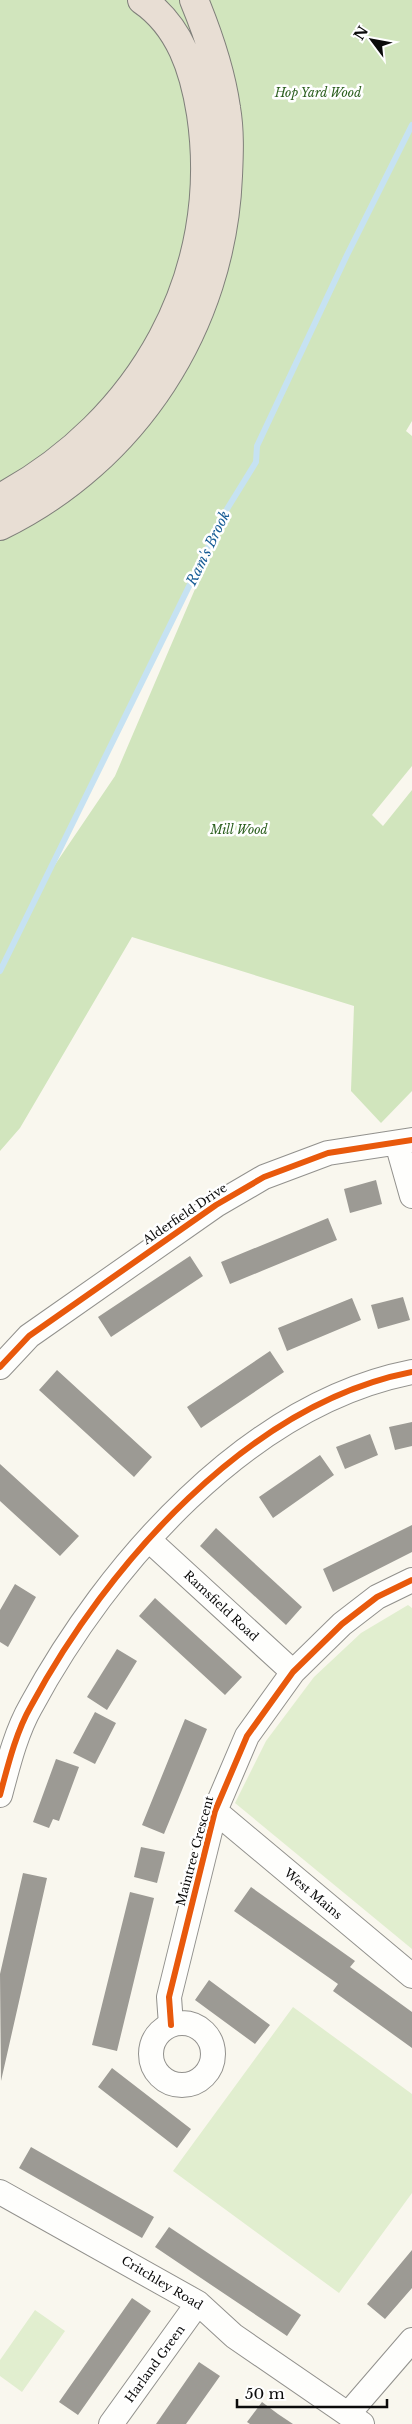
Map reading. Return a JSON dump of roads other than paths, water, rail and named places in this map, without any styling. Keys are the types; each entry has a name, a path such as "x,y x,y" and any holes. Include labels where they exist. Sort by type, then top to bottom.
{"highway":[{"path":"0,498 59,459 86,437 116,406 143,372 169,327 187,282 199,233 205,184 203,130 196,80 176,36 154,8 142,0"},
{"path":"0,526 23,514 66,485 121,436 148,403 175,364 194,328 211,285 227,199 229,150 226,108 204,22 194,0"}],"street":[{"path":"404,1141 412,1196"},
{"name":"Alderfield Drive","path":"0,1367 29,1336 216,1205 264,1177 328,1153 404,1141"},
{"path":"0,1795 8,1764 30,1707 83,1620 130,1560 188,1496 256,1441 330,1398 387,1377 412,1372"},
{"name":"Ramsfield Road","path":"150,1540 293,1672"},
{"name":"Maintree Crescent","path":"171,2025 169,1998 215,1811 247,1736 293,1672 349,1619 377,1597 412,1580"},
{"name":"West Mains","path":"215,1811 412,1976"},
{"name":"Critchley Road","path":"0,2192 79,2234 198,2303 234,2336 356,2419"},
{"name":"Harland Green","path":"111,2424 198,2303"},
{"path":"356,2419 412,2340"}],"waterway":[{"name":"Ram's Brook","path":"0,971 227,509 256,462 257,446 347,255 412,125"}],"park label":[{"name":"Hop Yard Wood","path":"318,93"},
{"name":"Mill Wood","path":"239,830"}]}
